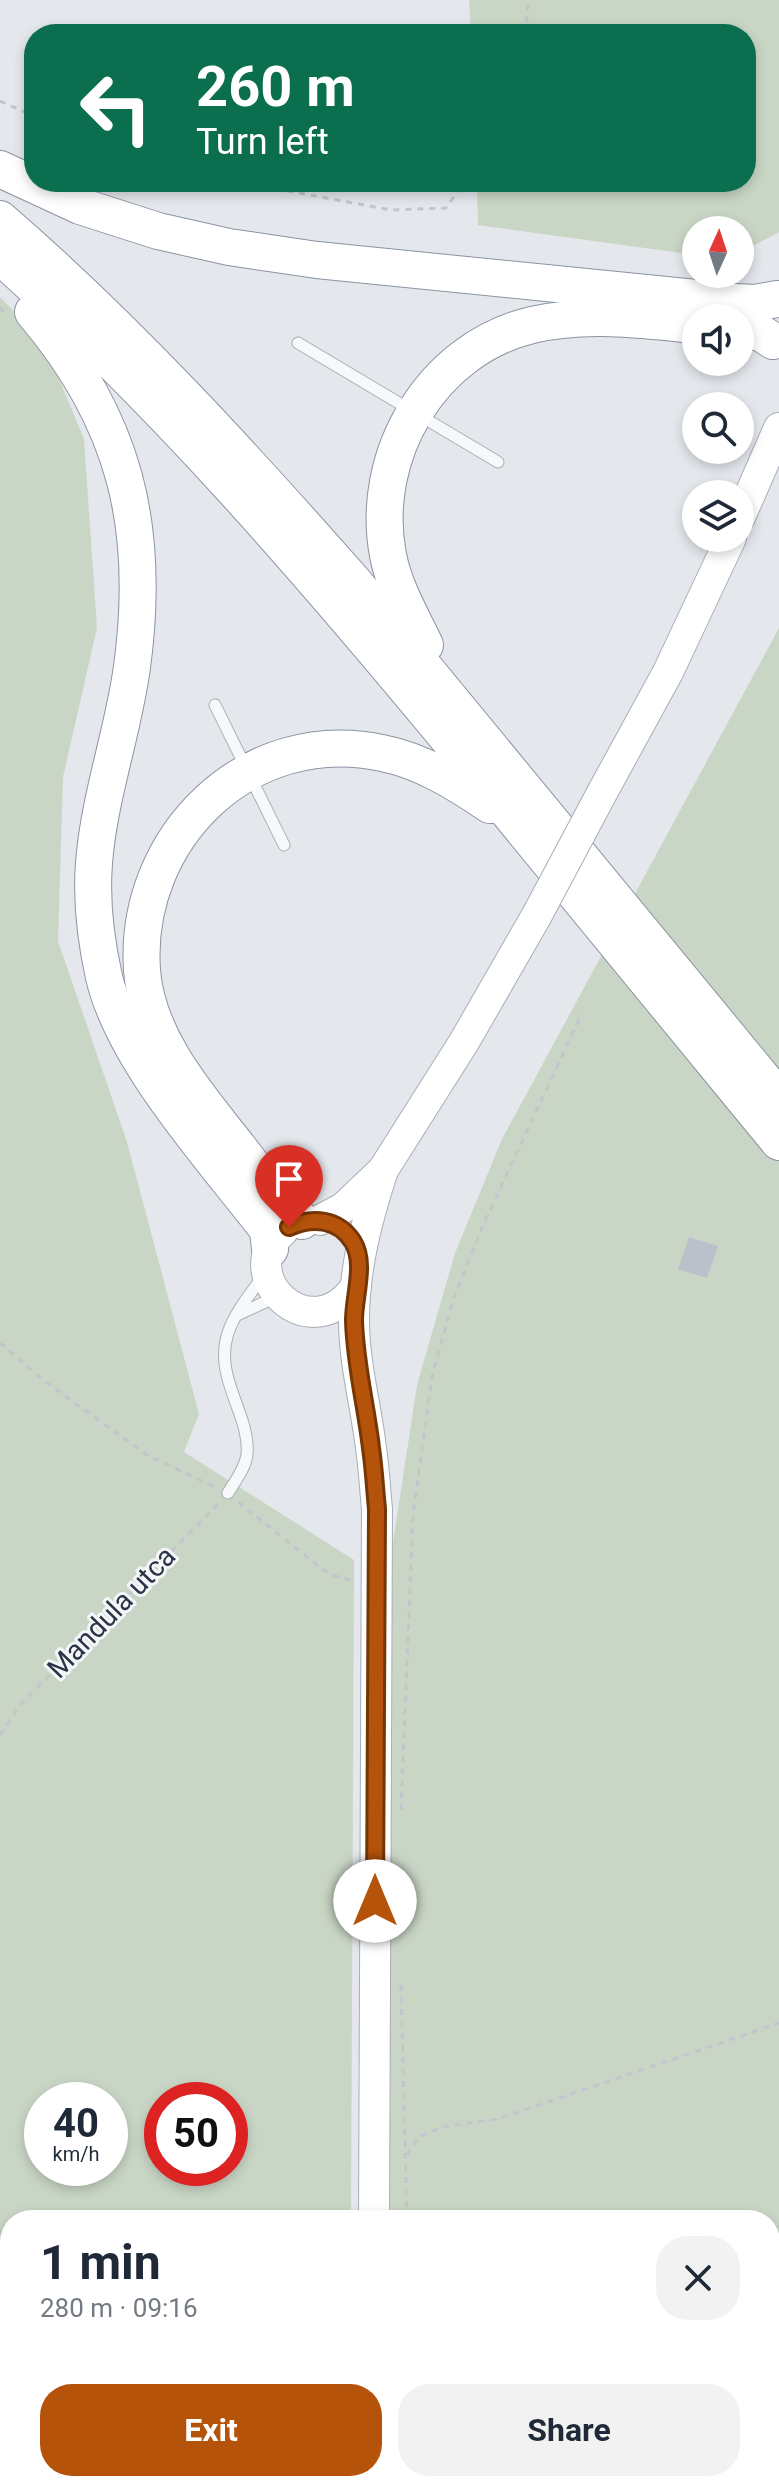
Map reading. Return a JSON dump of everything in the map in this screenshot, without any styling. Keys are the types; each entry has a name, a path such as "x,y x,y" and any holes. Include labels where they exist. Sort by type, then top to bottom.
{"highway":[{"path":"0,169 24,180"},
{"path":"50,192 80,206 158,231 229,247 317,260 736,302 755,303 778,298"},
{"path":"0,219 136,347 242,456 354,582 779,1098"},
{"path":"0,256 114,363 204,455 323,589 779,1142"},
{"path":"0,270 59,342 87,384 113,442 130,495 137,551 132,668 94,863 94,918 105,980 126,1034 156,1084 268,1230 271,1272"},
{"path":"452,700 397,587 388,556 384,520 386,486 395,449 414,411 445,373 474,351 531,325 603,317 682,324"},
{"path":"754,332 761,333 776,346"},
{"path":"311,1220 278,1197 192,1087 168,1050 152,1015 142,972 142,925 154,879 174,839 199,808 247,773 282,758 315,751 381,753 420,765 458,783 523,829"}],"main road":[{"path":"776,346 770,327 771,312 778,298"},
{"path":"754,483 778,426"},
{"path":"374,2210 377,1509 371,1446 358,1381 354,1321 364,1227 383,1170 464,1042 537,915 668,672 724,552"},
{"path":"358,1381 336,1338 311,1313 293,1308 271,1272 278,1236 289,1227 343,1208 383,1170"},
{"path":"311,1220 334,1224 346,1233 355,1244 358,1272 338,1306 311,1313"}],"lane":[{"path":"298,343 498,462"},
{"path":"215,705 284,845"},
{"path":"237,1315 271,1272"},
{"path":"228,1493 243,1469 247,1438 226,1375 228,1334 237,1315 271,1272"}],"path":[{"path":"527,24 528,0"},
{"path":"0,101 24,112"},
{"path":"294,192 391,210 446,208 457,192"},
{"path":"401,1823 413,1514 432,1377 453,1300 484,1223 582,1013"},
{"path":"0,1343 43,1380 147,1455 228,1493 321,1568 335,1576 376,1583"},
{"name":"Mandula utca","path":"0,1735 21,1704 228,1493"},
{"path":"400,1980 407,2210"},
{"path":"407,2155 419,2136 447,2126 498,2119 779,2023"}],"green space":[{"path":"469,0 779,0 779,232 754,245 754,216 682,216 682,253 478,225 477,192 756,192 756,24 470,24"},
{"path":"0,297 44,343 84,439 97,628 63,777 58,941 127,1142 199,1414 184,1452 354,1560 351,2210 0,2210"},
{"path":"779,628 779,2210 384,2210 387,1582 417,1385 455,1253 502,1139"}],"building":[{"path":"689,1237 718,1246 707,1278 678,1269"}],"route":[{"path":"289,1227 302,1221 320,1220 334,1224 355,1244 360,1258 354,1321 358,1381 371,1446 377,1509 375,1901"}]}
